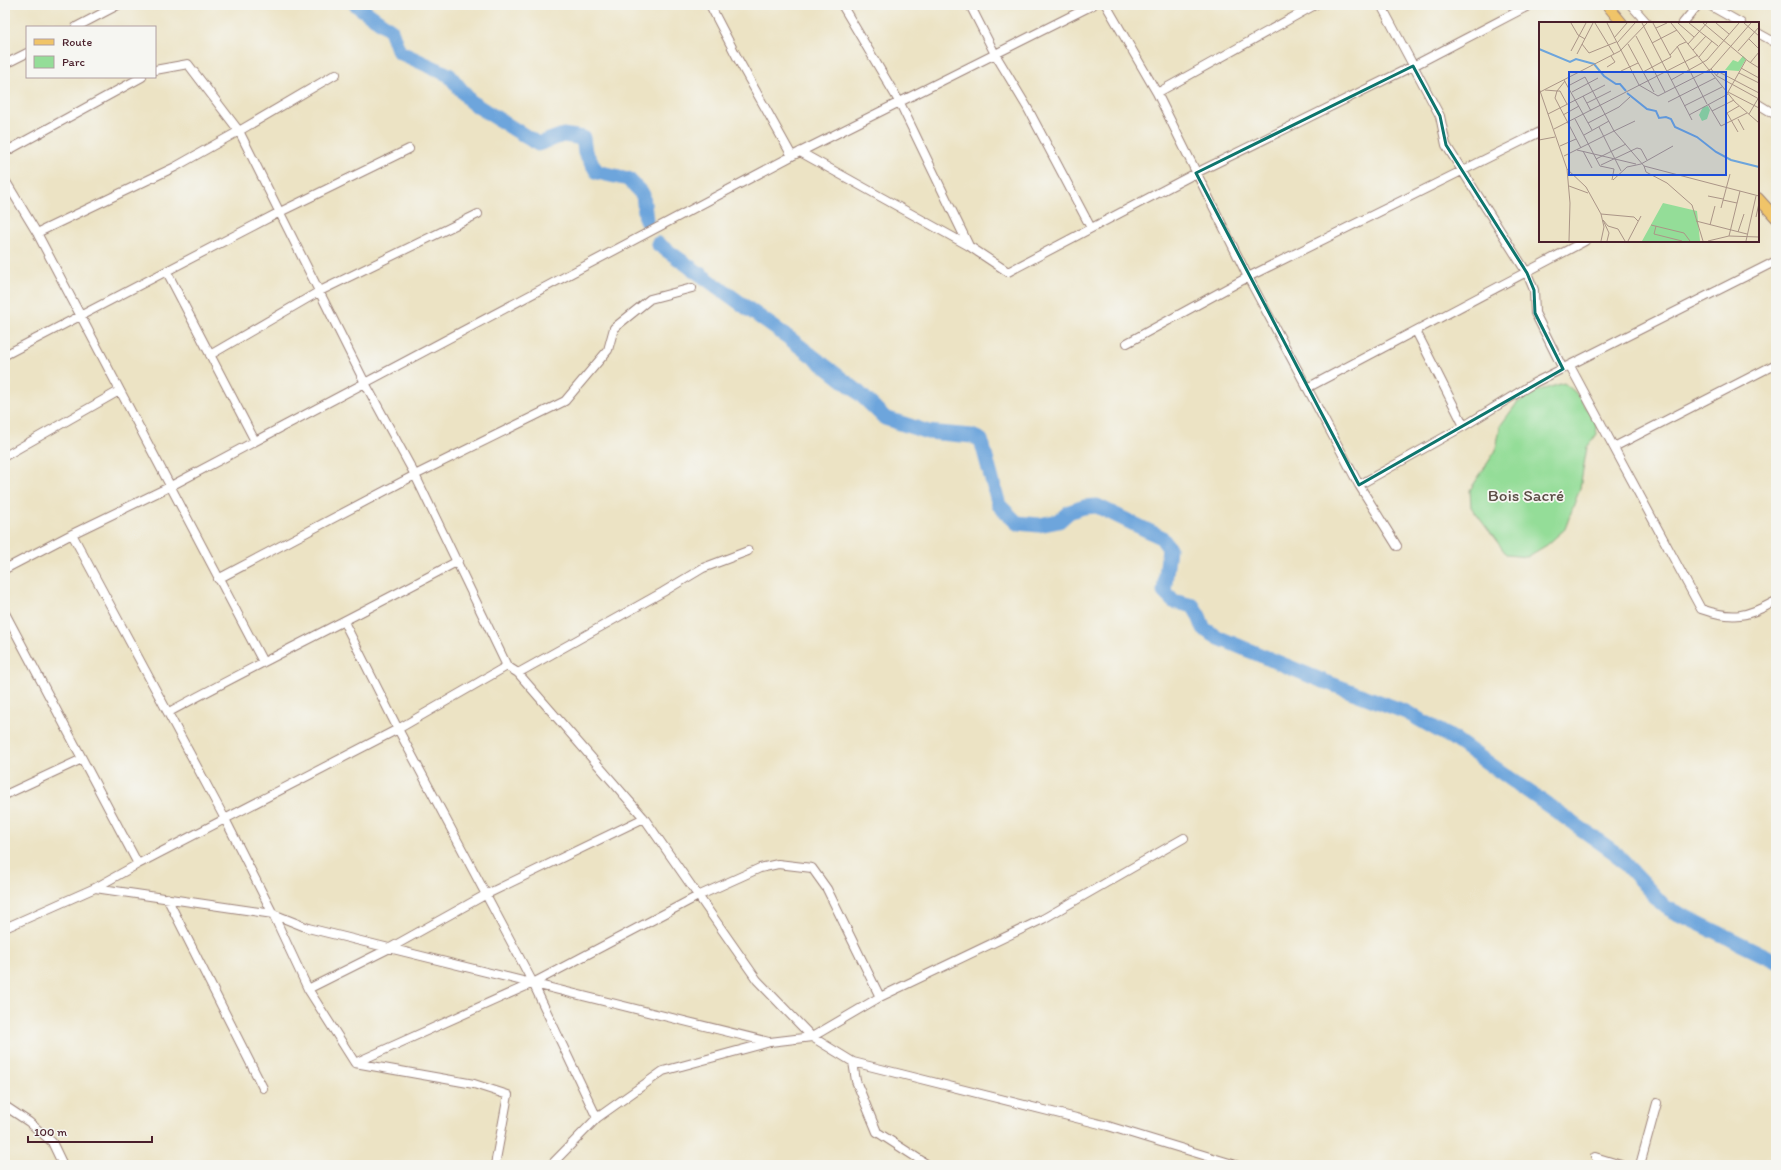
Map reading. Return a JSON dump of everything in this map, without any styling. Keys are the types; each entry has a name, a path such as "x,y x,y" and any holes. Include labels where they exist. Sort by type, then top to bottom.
{"main road":[{"path":"1607,5 1621,22"},
{"path":"1759,199 1776,218"}],"street":[{"path":"78,26 118,5"},
{"path":"710,5 739,61 796,154 968,246 1008,272 1196,173 1413,66 1530,5"},
{"path":"842,5 900,103 968,246"},
{"path":"970,5 995,54 1027,107 1091,228"},
{"path":"5,570 72,534 169,487 796,154 1093,5"},
{"path":"1106,5 1157,93 1248,277 1307,388 1359,484 1397,546"},
{"path":"1157,93 1315,5"},
{"path":"1381,5 1440,116 1446,145 1527,273 1534,290 1536,313 1566,367 1614,447 1701,608 1716,614 1744,615 1755,612 1776,601"},
{"path":"1631,5 1646,22"},
{"path":"1684,22 1698,5"},
{"path":"1709,5 1739,22"},
{"path":"1759,34 1776,43"},
{"path":"5,64 26,54"},
{"path":"156,70 188,64 240,131 364,383 415,475 508,666 518,673 644,818 757,980 812,1038 853,1062 1108,1126 1236,1165"},
{"path":"37,233 175,167 240,131 336,74"},
{"path":"5,152 140,78"},
{"path":"1759,105 1776,115"},
{"path":"1127,343 1248,277 1539,133"},
{"path":"5,356 80,315 167,272 280,212 409,149"},
{"path":"5,180 37,233 169,487 263,662"},
{"path":"210,355 320,291 478,214"},
{"path":"1307,388 1583,242"},
{"path":"1359,484 1464,426 1534,383 1776,261"},
{"path":"167,272 255,441"},
{"path":"218,579 415,475 565,402 608,350 614,328 650,299 692,288"},
{"path":"1416,331 1464,426"},
{"path":"1614,447 1776,364"},
{"path":"5,456 119,390"},
{"path":"72,534 169,712 225,819 273,914 308,989 355,1063 474,1084 508,1095 495,1165"},
{"path":"518,673 703,568 748,552"},
{"path":"169,712 458,562"},
{"path":"5,613 138,864"},
{"path":"344,622 398,729 533,983 597,1118"},
{"path":"5,928 95,888 138,864 398,729 508,666"},
{"path":"5,795 82,759"},
{"path":"308,989 390,948 485,895 644,818"},
{"path":"551,1165 597,1118 663,1071 770,1042 812,1038 880,997 1042,918 1184,838"},
{"path":"355,1063 533,983 698,896 760,868 778,864 812,868 827,889 880,997"},
{"path":"95,888 273,914 308,928 533,983 635,1010 770,1042"},
{"path":"167,898 263,1088"},
{"path":"853,1062 856,1081 877,1132 928,1165"},
{"path":"1640,1165 1657,1102"},
{"path":"5,1106 29,1122 52,1142 63,1165"},
{"path":"1595,1157 1622,1165"}],"highlighted area":[{"path":"1413,66 1440,116 1446,145 1527,273 1534,290 1535,313 1563,369 1359,485 1196,173"}],"green space":[{"name":"Bois Sacré","path":"1564,383 1575,392 1595,420 1597,434 1587,447 1580,488 1565,529 1547,545 1527,557 1507,555 1471,507 1470,490 1496,450 1500,426 1517,403 1537,391"}],"waterway":[{"path":"356,5 391,30 399,52 449,75 471,102 538,144 563,135 583,138 585,152 597,172 628,179 643,195 646,220"},
{"path":"658,244 789,338 856,390 885,418 928,432 972,436 981,440 999,505 1017,523 1039,525 1059,521 1069,512 1084,507 1097,506 1161,537 1169,548 1164,592 1173,601 1193,606 1204,629 1219,638 1318,679 1406,712 1454,739 1614,852 1665,907 1776,961"}]}
